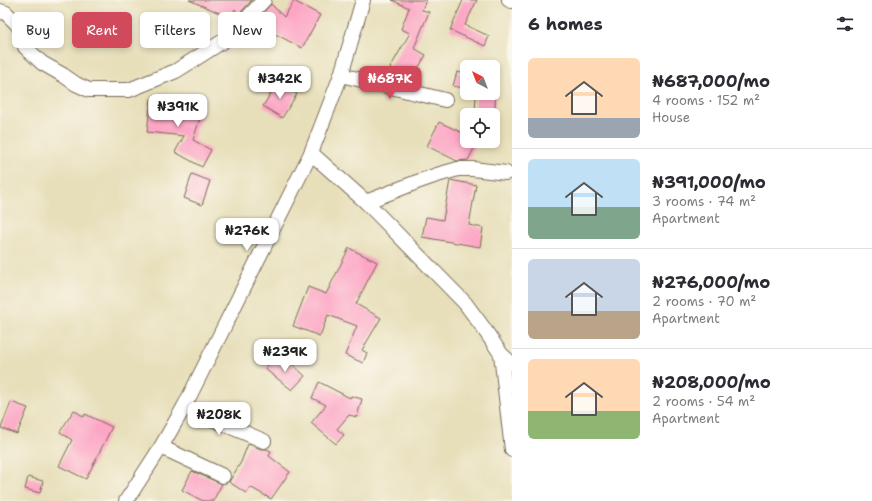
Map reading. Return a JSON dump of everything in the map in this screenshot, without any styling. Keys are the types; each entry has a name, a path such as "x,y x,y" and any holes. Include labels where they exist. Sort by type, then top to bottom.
{"street":[{"path":"0,11 6,13 22,31 25,47 42,63 76,84 89,90 129,90 176,71 228,38 264,0"},
{"path":"126,501 161,447 184,407 310,153 341,75 362,0"},
{"path":"341,75 445,100"},
{"path":"310,153 366,202 465,304 501,354 512,364"},
{"path":"366,202 437,175 458,169 473,169 506,173"},
{"path":"501,354 512,450"},
{"path":"184,407 264,441"},
{"path":"161,447 223,476"}],"building":[{"path":"189,0 252,0 241,12 237,12 235,9 234,12 218,12"},
{"path":"392,0 426,0 422,10 429,12 414,48 426,55 411,80 390,68 410,33 401,29 409,8"},
{"path":"463,0 477,0 465,25 489,36 485,46 450,30"},
{"path":"294,1 320,15 302,48 276,34 276,12 264,12 271,4 284,17"},
{"path":"457,72 460,73 460,88 453,86"},
{"path":"278,82 297,94 282,118 263,106"},
{"path":"151,99 170,101 202,112 193,140 211,150 202,167 175,152 184,136 147,132"},
{"path":"476,100 495,100 495,108 475,108"},
{"path":"439,122 460,132 460,148 474,148 468,160 457,161 427,146"},
{"path":"192,174 210,181 202,205 184,198"},
{"path":"450,180 476,185 469,225 483,228 480,247 422,237 426,217 443,220"},
{"path":"349,248 377,262 356,304 381,318 362,350 367,353 363,363 345,355 357,326 328,315 320,336 293,326 308,287 326,294"},
{"path":"273,358 282,364 286,358 305,376 292,390 265,369"},
{"path":"319,382 350,398 351,396 362,399 357,417 349,415 337,429 344,435 336,444 311,423 326,405 312,398"},
{"path":"11,402 28,408 17,434 1,428"},
{"path":"74,410 84,417 85,414 112,427 86,479 59,466 72,440 60,432"},
{"path":"248,444 271,451 269,456 290,472 271,499 250,487 246,493 229,482 241,462"},
{"path":"192,471 222,484 213,501 203,501 182,490"},
{"path":"28,477 43,481 40,493 25,489"}]}
